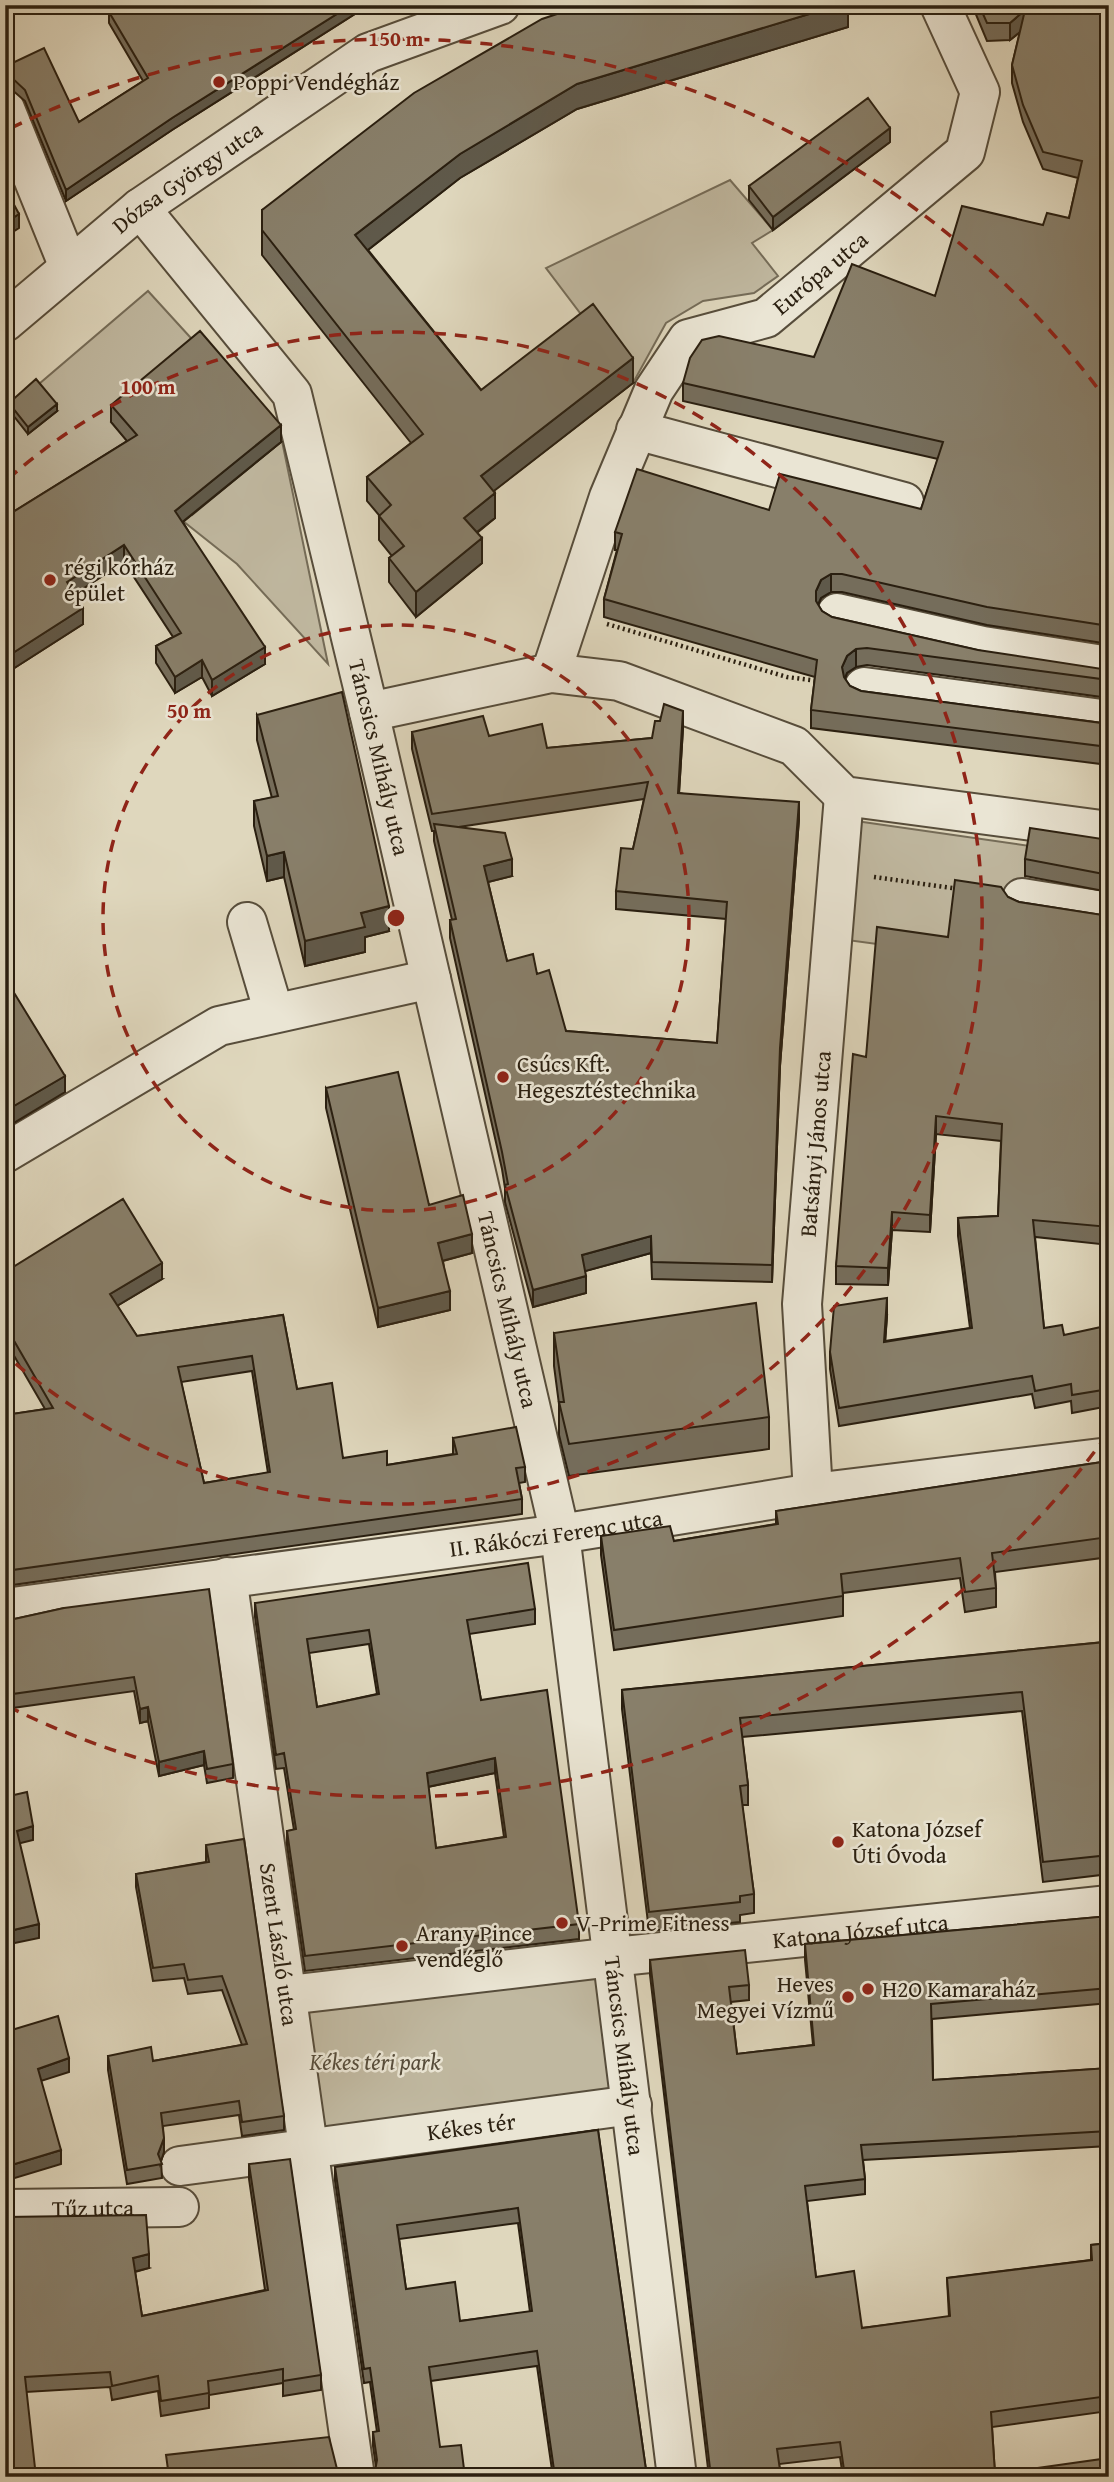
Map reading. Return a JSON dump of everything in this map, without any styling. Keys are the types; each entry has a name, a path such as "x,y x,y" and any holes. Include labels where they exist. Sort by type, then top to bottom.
{"street":[{"name":"Dózsa György utca","path":"5,322 140,208 368,53 500,5"},
{"name":"Európa utca","path":"551,673 609,497 636,430 654,390 688,339 766,318 965,152 980,92 940,5"},
{"path":"5,110 69,267"},
{"name":"Táncsics Mihály utca","path":"140,208 292,394 369,712 560,1534 677,2477"},
{"path":"636,430 904,502"},
{"path":"836,613 983,646 1109,666"},
{"path":"369,712 551,673 619,681 794,746 844,796 1109,831"},
{"path":"864,687 1109,720"},
{"name":"Batsányi János utca","path":"813,1493 802,1304 844,796"},
{"path":"1022,898 1109,912"},
{"path":"247,922 274,1013"},
{"path":"5,1153 219,1026 431,979"},
{"name":"II. Rákóczi Ferenc utca","path":"5,1608 560,1534 813,1493 1109,1457"},
{"name":"Szent László utca","path":"227,1577 355,2477"},
{"name":"Katona József utca","path":"613,1957 1109,1905"},
{"path":"288,1995 613,1957"},
{"name":"Kékes tér","path":"310,2149 632,2105"},
{"path":"180,2166 310,2149"},
{"name":"Tűz utca","path":"5,2209 179,2207"}],"path":[{"path":"571,613 787,677"},
{"path":"838,872 1022,898"}],"green space":[{"path":"730,180 773,230 752,243 778,276 754,293 703,301 666,323 633,383 546,268"},
{"path":"148,291 200,348 111,422 136,451 5,533 5,413"},
{"path":"282,441 328,664 237,564 159,502 192,515"},
{"path":"842,819 1030,846 1023,889 950,938 877,944 832,938"},
{"name":"Kékes téri park","path":"613,1957 632,2105 310,2149 288,1995"}],"building":[{"path":"121,5 242,5 244,11 254,5 351,5 172,118 66,190 25,90 11,77 6,66 44,48 79,122 148,78 109,12"},
{"path":"584,5 839,5 577,84 460,154 355,235 481,390 593,304 633,358 481,476 495,493 464,518 482,538 416,592 389,558 404,546 379,516 391,505 367,477 423,434 262,230 262,210 414,93 542,19"},
{"path":"979,5 1109,5 1109,626 987,607 842,574 831,574 821,580 816,591 816,601 822,611 832,617 978,650 1109,670 1109,680 867,648 856,649 847,656 842,667 850,686 861,691 1109,724 1109,747 811,710 817,660 604,599 622,534 615,532 637,469 769,510 780,474 921,509 943,442 683,383 690,358 702,340 719,336 814,357 852,264 935,296 962,206 1043,225 1047,213 1069,218 1082,161 1043,152 1023,105 1012,65 1025,10 1010,23 987,23"},
{"path":"868,98 890,128 773,217 749,186"},
{"path":"5,188 19,214 5,223"},
{"path":"200,331 281,425 175,511 265,647 212,680 202,660 175,677 156,646 181,633 124,545 67,582 83,608 5,658 5,517 137,435 111,405"},
{"path":"36,379 57,404 28,427 9,403"},
{"path":"342,692 389,906 361,913 365,927 305,941 284,852 267,856 254,801 278,796 257,715"},
{"path":"664,704 683,711 678,793 799,802 780,1048 772,1265 652,1262 651,1236 582,1255 586,1276 533,1290 505,1185 508,1184 502,1152 450,920 456,919 434,824 505,833 512,859 484,866 507,961 533,954 537,974 549,970 566,1031 717,1043 727,902 616,891 621,848 633,849 648,782 432,814 412,732 483,716 489,736 542,724 547,748 652,738 655,721 660,721"},
{"path":"1030,828 1109,840 1109,875 1025,859"},
{"path":"955,880 1001,887 1008,897 1019,902 1109,916 1109,1227 1033,1220 1044,1328 1062,1325 1064,1335 1101,1327 1103,1338 1109,1336 1109,1389 1072,1395 1071,1384 1035,1391 1032,1376 839,1408 830,1352 834,1306 887,1298 884,1342 972,1328 958,1218 998,1216 1002,1124 936,1116 930,1215 892,1212 888,1268 836,1266 853,1054 866,1057 877,927 948,937"},
{"path":"5,978 65,1076 7,1110 5,1107"},
{"path":"398,1072 429,1205 463,1195 472,1234 438,1243 450,1291 378,1308 326,1088"},
{"path":"123,1199 162,1263 110,1294 137,1336 283,1315 297,1389 332,1383 343,1458 387,1451 387,1465 457,1454 453,1438 516,1427 525,1467 516,1468 522,1499 5,1571 5,1415 53,1408 5,1328 5,1272","holes":["252,1356 270,1472 204,1483 178,1367"]},
{"path":"756,1303 769,1417 569,1444 559,1402 564,1402 554,1333"},
{"path":"1109,1461 1109,1537 992,1553 996,1588 965,1592 960,1558 841,1574 843,1596 614,1630 601,1536 670,1526 674,1541 778,1524 776,1511"},
{"path":"528,1563 535,1609 467,1620 481,1700 547,1690 579,1924 305,1956 287,1831 296,1829 284,1753 276,1755 255,1603","holes":["369,1630 379,1694 317,1707 307,1639","495,1758 506,1837 436,1848 427,1773"]},
{"path":"209,1589 233,1764 207,1769 204,1751 159,1762 148,1707 140,1709 134,1677 5,1695 5,1621 64,1608"},
{"path":"1109,1622 1109,1855 1043,1862 1022,1692 740,1718 748,1785 740,1786 754,1894 740,1896 740,1902 649,1912 622,1690 1105,1642 1104,1623"},
{"path":"27,1792 33,1826 17,1831 39,1924 5,1932 5,1797"},
{"path":"244,1839 284,2116 242,2122 239,2101 161,2113 164,2138 158,2154 162,2164 127,2170 108,2056 151,2047 153,2061 247,2044 222,1976 188,1980 184,1964 153,1968 136,1874 209,1862 206,1845"},
{"path":"1109,1916 1109,1988 931,2004 933,2080 1109,2068 1109,2131 861,2145 865,2179 805,2186 816,2277 854,2271 862,2328 950,2316 947,2278 1092,2260 1091,2245 1109,2243 1109,2396 991,2412 995,2474 1109,2458 1109,2477 845,2477 840,2442 777,2449 781,2477 711,2477 650,1960 745,1950 749,1985 729,1987 737,2054 814,2045 805,1944"},
{"path":"58,2016 69,2058 38,2069 61,2150 5,2167 5,2032"},
{"path":"598,2130 647,2477 555,2477 537,2351 429,2367 440,2447 461,2445 465,2477 371,2477 377,2460 373,2432 379,2431 370,2368 364,2369 335,2167","holes":["518,2208 532,2311 460,2321 455,2282 406,2289 397,2225"]},
{"path":"290,2159 321,2375 283,2381 283,2369 208,2381 209,2393 161,2401 158,2376 112,2386 110,2372 25,2377 36,2477 5,2477 5,2217 146,2215 149,2254 133,2258 142,2316 268,2290 249,2164"},
{"path":"329,2437 339,2477 169,2477 166,2455"}],"place":[{"name":"Poppi Vendégház","path":"219,82"},
{"name":"régi kórház épület","path":"50,580"},
{"name":"Csúcs Kft. Hegesztéstechnika","path":"503,1077"},
{"name":"Katona József Úti Óvoda","path":"838,1842"},
{"name":"V-Prime Fitness","path":"562,1923"},
{"name":"Arany Pince vendéglő","path":"402,1946"},
{"name":"H2O Kamaraház","path":"868,1989"},
{"name":"Heves Megyei Vízmű","path":"848,1997"}]}
